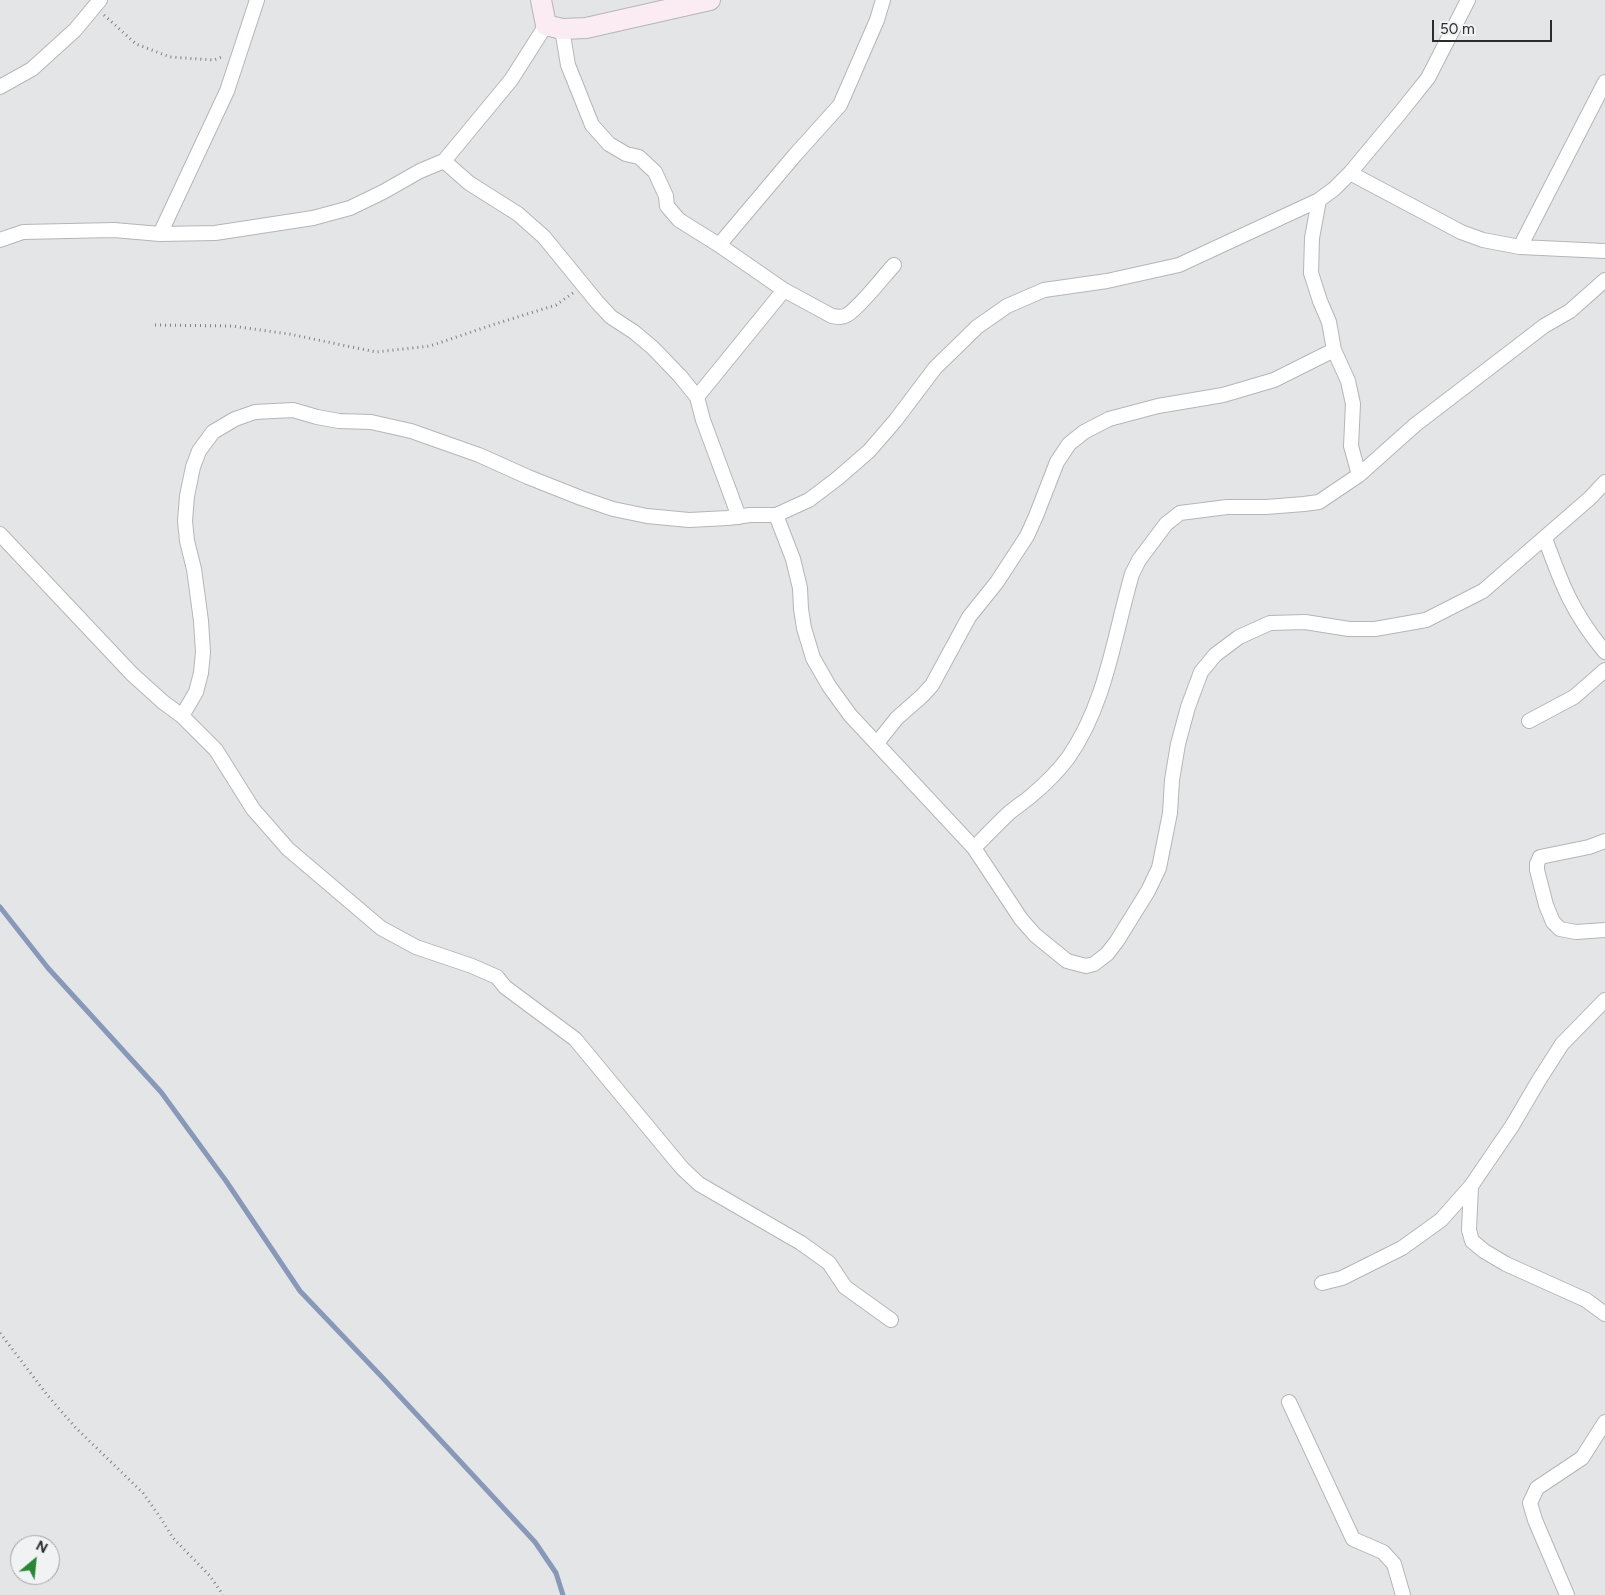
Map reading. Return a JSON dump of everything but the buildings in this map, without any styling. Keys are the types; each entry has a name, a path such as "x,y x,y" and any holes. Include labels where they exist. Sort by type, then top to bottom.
{"main road":[{"path":"542,0 554,27 586,28 710,0"}],"street":[{"path":"160,234 227,91 257,0"},
{"path":"719,245 840,105 877,20 883,0"},
{"path":"182,716 196,692 201,673 203,652 194,569 186,534 187,496 193,467 199,451 213,432 235,419 255,412 293,410 339,421 371,422 411,431 479,455 528,477 613,509 647,516 689,520 776,515 809,500 869,451 895,421 935,368 977,327 1007,306 1044,290 1107,281 1179,266 1318,200 1334,189 1400,114 1428,78 1468,0"},
{"path":"0,87 32,68 76,30 98,3"},
{"path":"0,240 23,232 114,230 160,234 215,233 313,218 350,208 420,171 444,161 554,27"},
{"path":"554,27 592,125 609,144 626,154 639,157 655,172 666,196 667,206 679,220 784,290 832,316 840,318 848,315 894,265"},
{"path":"1520,247 1605,82"},
{"path":"444,161 469,183 518,214 544,237 611,317 634,332 653,348 680,376 697,397 703,420 739,517"},
{"path":"1350,173 1461,232 1483,240 1520,247 1605,251"},
{"path":"1318,200 1312,238 1311,273 1329,322 1334,350 1348,381 1354,404 1351,446 1359,475"},
{"path":"974,848 1067,760 1078,743 1095,708 1105,677 1132,574 1139,560 1166,524 1180,513 1196,510 1227,507 1266,507 1319,502 1359,475 1415,425 1544,326 1570,311 1605,280"},
{"path":"697,397 784,290"},
{"path":"877,743 897,718 932,685 970,617 997,582 1027,536 1057,462 1069,444 1084,432 1109,419 1158,406 1223,395 1274,380 1334,350"},
{"path":"776,515 793,559 800,588 804,628 813,658 829,686 850,715 974,848 994,875 1021,919 1035,935 1068,961 1086,966 1094,964 1107,954 1117,941 1148,891 1159,868 1170,813 1172,780 1178,744 1188,707 1201,672 1215,655 1239,637 1270,623 1305,622 1349,628 1376,629 1426,620 1483,591 1590,498 1605,482"},
{"path":"0,534 132,674 182,716 216,750 253,809 288,849 381,928 416,946 497,977 505,987 575,1039 682,1168 699,1184 802,1244 829,1263 845,1287 891,1320"},
{"path":"1545,538 1568,598 1585,626 1605,652"},
{"path":"1529,721 1574,697 1605,670"},
{"path":"1605,841 1589,847 1540,856 1537,864 1546,905 1553,922 1560,929 1576,932 1605,930"},
{"path":"1322,1283 1342,1278 1402,1248 1441,1220 1471,1186 1512,1126 1538,1080 1562,1044 1605,1000"},
{"path":"1471,1186 1469,1230 1472,1241 1484,1251 1506,1264 1586,1300 1605,1314"},
{"path":"1289,1402 1354,1539 1383,1552 1394,1564 1403,1595"},
{"path":"1567,1595 1535,1520 1530,1503 1537,1488 1582,1458 1605,1422"}],"path":[{"path":"98,3 106,18 136,44 170,57 214,60 242,45"},
{"path":"155,325 232,326 289,334 376,352 430,346 556,305 584,286"},
{"path":"0,1333 53,1403 76,1428 144,1493 172,1538 210,1576 223,1595"}],"waterway":[{"path":"0,907 48,968 161,1092 226,1181 300,1291 535,1542 556,1573 563,1595"}]}
